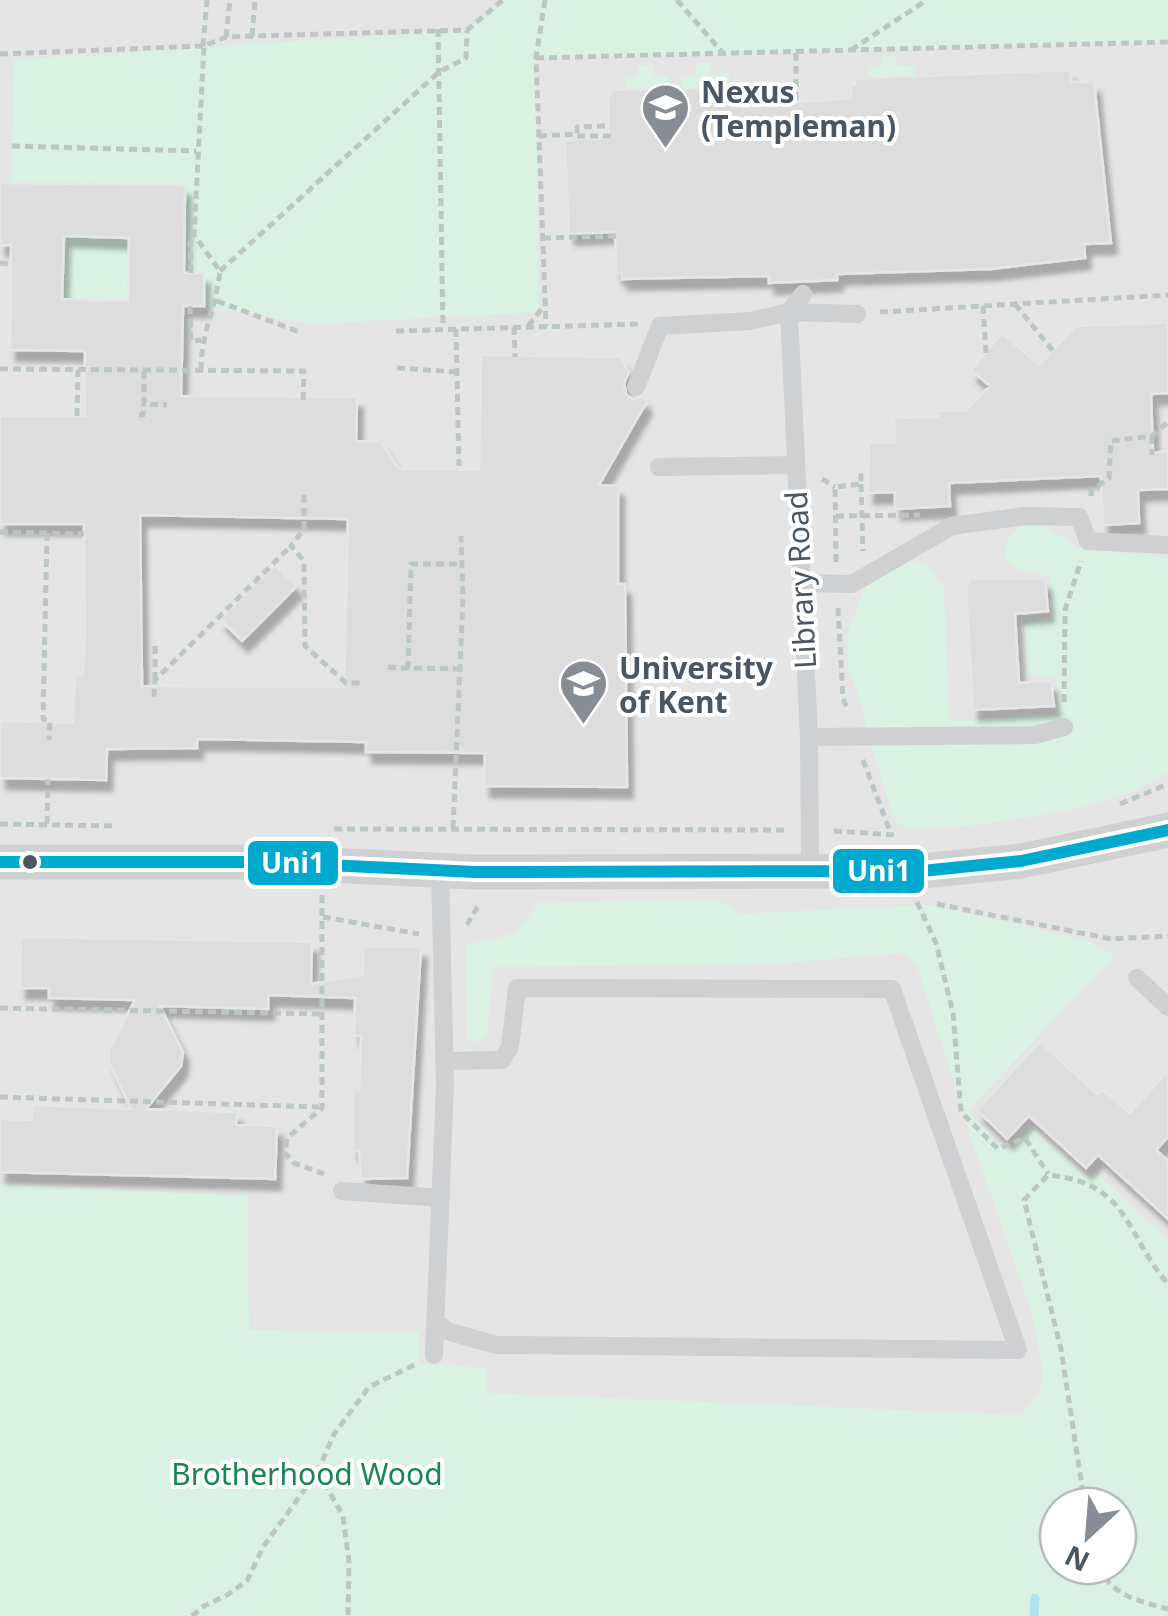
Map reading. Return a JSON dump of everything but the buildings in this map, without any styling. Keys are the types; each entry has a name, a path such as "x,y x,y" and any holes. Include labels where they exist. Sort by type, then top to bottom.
{"street":[{"path":"0,862 264,862 440,870 922,871 990,865 1168,830"}],"lane":[{"path":"789,312 803,294"},
{"path":"636,387 660,326 750,321 789,312 857,314"},
{"name":"Library Road","path":"789,312 809,737 810,870"},
{"path":"659,467 794,465"},
{"path":"801,582 852,584 952,526 1024,516 1080,517 1088,541 1168,544"},
{"path":"809,737 1035,735 1064,726"},
{"path":"427,1359 435,1322 441,1198 444,1062 440,870"},
{"path":"1137,978 1168,1007"},
{"path":"435,1322 446,1331 496,1346 1018,1350 892,988 517,988 510,1047 502,1060 444,1062"},
{"path":"342,1192 441,1198"}],"path":[{"path":"192,273 190,244 194,234 207,0"},
{"path":"226,37 230,0"},
{"path":"252,36 255,0"},
{"path":"0,54 203,46 226,37 467,30 502,0"},
{"path":"546,0 536,58 546,326"},
{"path":"677,0 722,52"},
{"path":"848,52 926,0"},
{"path":"438,29 443,328"},
{"path":"220,271 440,72 466,58 467,30"},
{"path":"536,58 1168,42"},
{"path":"796,52 796,104"},
{"path":"577,134 577,128 608,126"},
{"path":"539,136 614,136"},
{"path":"12,146 196,151"},
{"path":"194,234 220,271 217,301 201,340 201,370"},
{"path":"543,238 620,236"},
{"path":"0,263 11,264"},
{"path":"857,314 1168,295"},
{"path":"217,301 302,333"},
{"path":"528,326 546,303"},
{"path":"1015,304 1052,350"},
{"path":"190,306 190,340 201,340"},
{"path":"983,306 986,353"},
{"path":"396,331 643,324"},
{"path":"514,327 515,357"},
{"path":"456,328 459,466"},
{"path":"398,368 456,372"},
{"path":"0,369 304,371 303,402"},
{"path":"77,416 78,370"},
{"path":"140,415 144,404 144,370"},
{"path":"144,404 167,404"},
{"path":"1152,436 1152,455"},
{"path":"861,469 863,578"},
{"path":"861,484 835,486 843,698 891,834"},
{"path":"155,680 304,529 304,495"},
{"path":"835,516 962,514 967,524"},
{"path":"0,532 84,534"},
{"path":"46,533 43,719 50,720 49,740"},
{"path":"453,828 461,669 461,536"},
{"path":"290,546 304,561 305,646 346,683 361,684"},
{"path":"408,668 410,564 461,564"},
{"path":"154,696 155,646"},
{"path":"388,668 461,669"},
{"path":"47,824 48,779"},
{"path":"1113,806 1168,784"},
{"path":"0,824 125,826"},
{"path":"320,829 810,830 906,836"},
{"path":"322,890 322,1108 287,1138 285,1153 294,1163 342,1185 342,1192"},
{"path":"916,900 936,943 953,1013 962,1112 998,1149 1025,1138 1048,1175"},
{"path":"0,1008 322,1014"},
{"path":"0,1097 322,1108"},
{"path":"1048,1175 1075,1178 1116,1202 1168,1284"},
{"path":"1048,1175 1024,1200 1061,1350 1083,1486"},
{"path":"192,1616 247,1581 264,1547 318,1471 334,1434 368,1386 427,1359"},
{"path":"318,1471 342,1516 350,1562 348,1616"},
{"path":"1114,1586 1128,1598 1168,1608"}],"shaded area":[{"name":"University of Kent","path":"0,0 1168,0 1168,1616 0,1452"}],"green space":[{"path":"503,0 1168,0 1168,42 536,58 539,312 314,324 204,306 184,273 184,185 12,183 14,60 467,30"},
{"path":"882,56 896,56 897,66 915,66 915,85 869,85 869,67 882,66"},
{"path":"710,63 711,75 729,73 729,92 710,92 710,87 683,93 681,77 696,76 696,64"},
{"path":"653,65 654,76 668,76 670,93 655,94 654,89 627,95 626,78 639,77 638,66"},
{"path":"64,236 129,238 128,301 62,299"},
{"path":"1032,524 1050,529 1078,548 1168,558 1168,773 1127,794 1068,811 977,825 910,830 895,822 858,692 848,672 848,632 865,587 900,563 917,561 928,566 944,588 949,721 1057,715 1057,677 1027,675 1025,622 1051,619 1051,577 1014,568 1005,559 1011,536"},
{"name":"Brotherhood Wood","path":"717,899 740,914 929,905 1081,939 1115,955 968,1110 1004,1150 1028,1124 1087,1178 1094,1170 1168,1241 1168,1616 0,1616 0,1184 248,1196 249,1330 419,1332 419,1363 486,1368 487,1393 1020,1415 1040,1393 1043,1375 1033,1316 917,966 904,953 773,964 493,967 487,1035 478,1042 467,1040 466,945 509,934 531,915 537,903"}],"waterway":[{"path":"1034,1616 1035,1598"}],"transit line":[{"name":"Uni1","path":"0,862 264,862 475,872 922,871 1021,861 1168,830"}],"place":[{"name":"Nexus (Templeman)","path":"666,150"},
{"name":"University of Kent","path":"584,726"}]}
